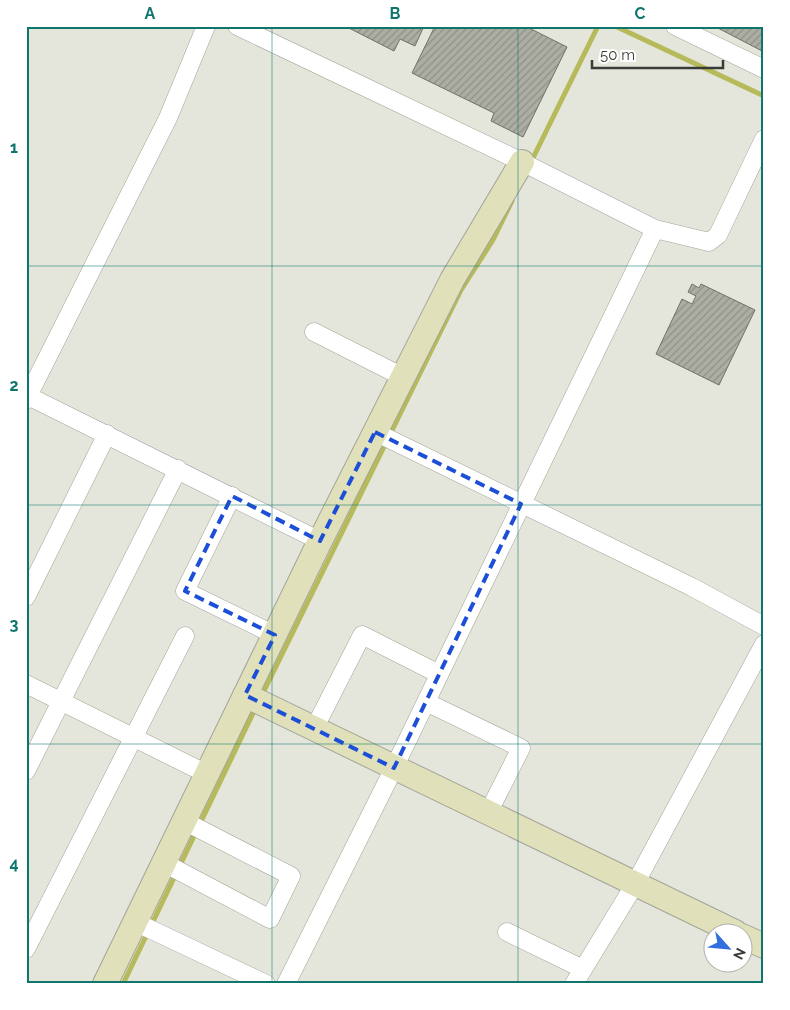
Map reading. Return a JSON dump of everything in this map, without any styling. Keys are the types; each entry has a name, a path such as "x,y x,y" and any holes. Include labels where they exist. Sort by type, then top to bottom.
{"street":[{"path":"206,26 168,118 27,397 107,434 320,541"},
{"path":"236,26 522,162 655,229 708,242 718,234 764,139"},
{"path":"676,26 764,69"},
{"path":"104,984 136,922 320,541 452,280 522,162"},
{"path":"286,984 394,768 655,229"},
{"path":"314,332 403,377"},
{"path":"375,432 692,587 764,626"},
{"path":"26,597 107,434"},
{"path":"26,771 178,469"},
{"path":"232,496 185,591 275,635"},
{"path":"314,729 362,635 439,674"},
{"path":"26,949 185,636"},
{"path":"508,932 579,976 635,884 764,644"},
{"path":"26,684 206,774"},
{"path":"245,695 714,922"},
{"path":"426,702 521,748 488,813"},
{"path":"164,863 270,920 291,876 184,821"},
{"path":"136,922 266,984"},
{"path":"752,941 764,946"}],"highlighted area":[{"path":"375,432 521,504 394,768 245,695 275,635 185,591 232,496 320,541"}],"building":[{"path":"345,26 424,26 415,46 400,39 394,51"},
{"path":"435,26 525,26 567,47 523,137 491,121 494,113 412,73"},
{"path":"714,26 764,26 764,52"},
{"path":"692,284 699,288 701,284 755,310 719,385 656,354 682,299 692,304 696,296 688,292"}],"waterway":[{"path":"531,162 598,26"},
{"path":"615,26 764,96"},
{"path":"262,695 461,290 493,240 512,201"},
{"path":"123,984 256,707"}]}
